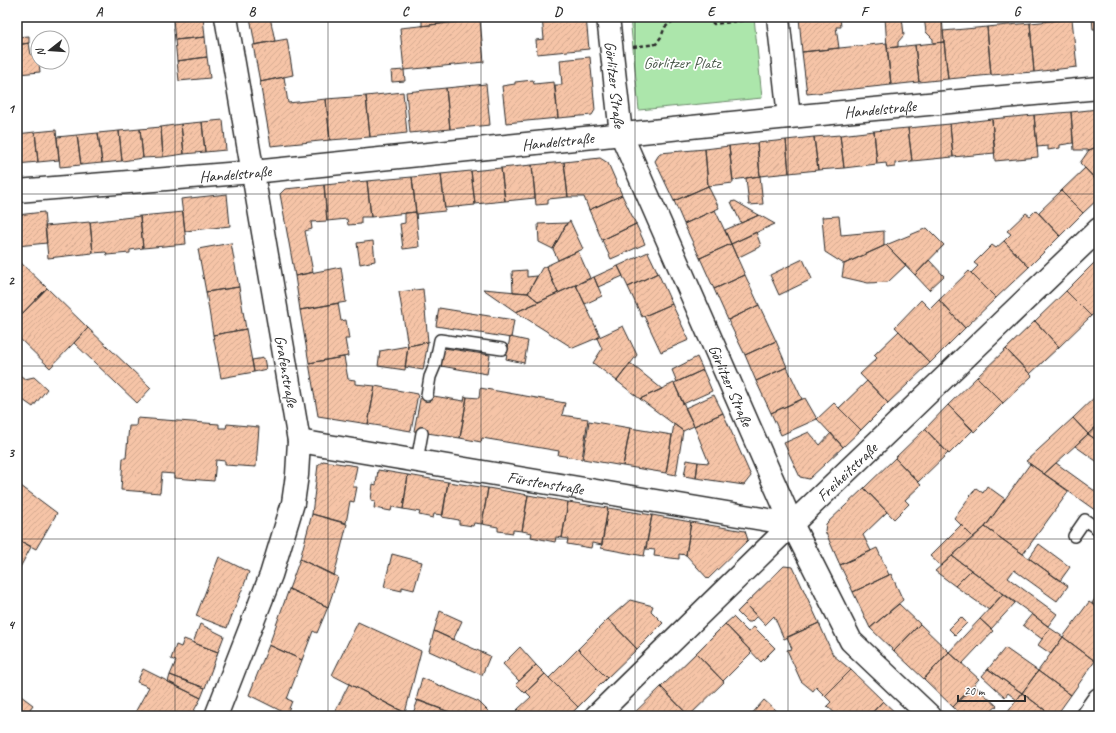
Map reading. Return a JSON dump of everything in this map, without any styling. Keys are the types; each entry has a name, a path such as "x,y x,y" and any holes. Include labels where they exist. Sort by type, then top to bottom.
{"street":[{"name":"Grafenstraße","path":"216,716 271,575 293,503 297,475 299,441 226,17"},
{"name":"Görlitzer Straße","path":"608,17 621,134 792,524 851,641 930,716"},
{"path":"778,17 789,117"},
{"name":"Handelstraße","path":"17,191 253,172 789,117 1099,88"},
{"name":"Freiheitstraße","path":"596,716 792,524 1099,229"},
{"name":"Fürstenstraße","path":"299,441 792,524"}],"lane":[{"path":"427,395 430,377 436,365 440,340 502,348"},
{"path":"417,461 422,433"},
{"path":"1074,536 1085,520 1099,530"}],"path":[{"path":"672,17 673,21"},
{"path":"633,47 656,44 662,37 665,27 673,21 706,17 714,24 754,20"},
{"path":"724,17 725,23"}],"green space":[{"name":"Görlitzer Platz","path":"630,17 754,17 762,98 639,110"}],"building":[{"path":"203,17 205,37 175,40 173,19"},
{"path":"250,17 270,17 275,41 255,45"},
{"path":"422,17 445,17 445,23 422,26"},
{"path":"542,17 586,17 589,49 537,54 536,40 544,39"},
{"path":"799,17 840,17 841,27 836,27 839,48 802,52"},
{"path":"885,17 902,17 904,35 898,42 898,47 887,48"},
{"path":"924,17 942,17 944,42 933,43 933,39 926,32"},
{"path":"1092,17 1099,17 1099,29 1093,29"},
{"path":"1072,19 1077,67 1034,72 1030,23"},
{"path":"480,20 484,62 404,70 400,28"},
{"path":"1030,23 1034,72 991,75 987,27"},
{"path":"987,27 991,75 948,79 943,31"},
{"path":"29,36 29,43 17,45 17,37"},
{"path":"205,37 207,57 177,61 175,40"},
{"path":"287,39 293,75 260,82 253,45"},
{"path":"944,42 948,79 919,82 915,45"},
{"path":"29,43 30,70 40,70 40,72 18,74 17,45"},
{"path":"887,43 891,85 807,94 802,52"},
{"path":"915,45 919,82 891,85 887,48"},
{"path":"207,57 210,78 179,81 177,61"},
{"path":"590,57 595,110 592,115 558,118 555,85 562,85 560,60"},
{"path":"404,70 405,81 392,82 391,71"},
{"path":"284,77 288,103 326,99 330,140 271,146 260,82"},
{"path":"533,80 534,84 554,82 558,118 506,123 502,86 515,84 515,82"},
{"path":"486,84 490,125 450,129 446,88"},
{"path":"446,88 450,129 410,133 406,92"},
{"path":"403,92 407,133 370,137 366,96"},
{"path":"366,96 370,137 330,140 326,99"},
{"path":"1098,109 1099,146 1089,150 1074,150 1071,112"},
{"path":"1071,112 1073,143 1060,145 1060,148 1048,150 1048,146 1037,147 1034,115"},
{"path":"1034,115 1038,157 995,161 992,119"},
{"path":"992,119 995,153 953,157 950,124"},
{"path":"223,120 226,150 205,152 202,122"},
{"path":"202,122 205,152 184,154 181,124"},
{"path":"181,124 184,154 163,157 161,127"},
{"path":"950,124 953,157 912,161 908,128"},
{"path":"161,127 163,157 143,158 140,129"},
{"path":"908,128 912,161 895,163 895,167 887,168 886,163 877,164 874,131"},
{"path":"140,129 143,158 122,161 119,131"},
{"path":"56,130 59,160 38,162 35,132"},
{"path":"119,131 122,161 102,163 98,133"},
{"path":"874,131 877,164 844,168 840,135"},
{"path":"35,132 38,162 17,164 17,134"},
{"path":"98,133 102,163 81,165 77,135"},
{"path":"77,135 81,165 60,167 57,137"},
{"path":"840,135 844,168 818,170 814,137"},
{"path":"814,137 818,170 789,173 786,140"},
{"path":"786,140 789,173 760,176 757,143"},
{"path":"757,143 760,176 733,180 729,146"},
{"path":"729,146 733,183 708,186 705,149"},
{"path":"1099,146 1099,183 1080,163 1089,150"},
{"path":"705,149 708,186 674,201 655,161 660,153"},
{"path":"600,158 608,163 622,195 589,210 584,197 568,197 564,162"},
{"path":"564,162 568,197 548,199 548,204 536,205 532,165"},
{"path":"532,165 535,198 505,201 501,168"},
{"path":"501,168 505,201 475,204 471,171"},
{"path":"1085,168 1099,183 1099,198 1083,213 1061,191"},
{"path":"471,171 475,205 445,208 441,174"},
{"path":"441,174 445,211 416,214 412,177"},
{"path":"760,176 763,204 749,205 746,178"},
{"path":"412,177 416,212 371,217 367,181"},
{"path":"367,181 371,217 361,217 361,224 348,225 347,219 327,221 324,185"},
{"path":"324,185 327,221 311,222 312,229 305,231 313,272 295,276 280,194 285,189"},
{"path":"708,186 719,208 684,224 674,201"},
{"path":"1061,191 1083,213 1060,236 1038,213"},
{"path":"227,194 230,226 185,231 181,199"},
{"path":"622,195 636,224 602,240 589,210"},
{"path":"735,201 759,215 741,223 731,202"},
{"path":"715,210 731,244 700,258 684,224"},
{"path":"1036,210 1060,236 1029,267 1004,241 1011,234 1007,231 1026,213 1030,216"},
{"path":"44,212 47,243 17,246 17,215"},
{"path":"183,212 186,244 143,248 140,216"},
{"path":"416,212 419,247 403,249 400,224 405,223 405,213"},
{"path":"759,215 775,224 731,244 725,230"},
{"path":"140,216 143,248 130,250 130,253 107,255 106,252 93,253 90,222"},
{"path":"839,216 841,235 884,231 884,246 844,264 825,252 822,217"},
{"path":"570,221 583,249 558,260 553,249 567,223"},
{"path":"90,222 93,253 48,258 45,226"},
{"path":"567,223 553,249 539,242 538,224"},
{"path":"636,224 645,244 611,259 602,240"},
{"path":"927,228 944,245 915,275 886,245"},
{"path":"756,232 761,246 737,258 731,244"},
{"path":"373,241 375,261 360,264 357,243"},
{"path":"1004,241 1029,267 996,298 971,273 978,266 974,263 992,245 996,248"},
{"path":"231,243 239,287 206,292 198,249"},
{"path":"731,244 745,275 714,289 700,258"},
{"path":"886,245 906,265 888,282 868,283 842,277 844,264"},
{"path":"578,251 590,278 558,293 546,266"},
{"path":"648,252 658,273 628,287 618,266"},
{"path":"17,259 47,288 17,319"},
{"path":"803,259 812,279 779,295 770,275"},
{"path":"929,260 944,276 929,290 915,275"},
{"path":"1095,262 1099,266 1099,309 1091,316 1066,291"},
{"path":"546,266 558,293 539,302 528,293 542,268"},
{"path":"618,266 623,276 598,287 594,277"},
{"path":"341,267 346,302 300,310 295,276"},
{"path":"527,270 527,277 537,276 528,293 513,292 512,271"},
{"path":"969,271 996,298 965,328 939,300"},
{"path":"658,273 672,304 642,317 628,287"},
{"path":"745,275 759,305 728,320 714,289"},
{"path":"594,277 602,296 585,304 576,285"},
{"path":"576,285 600,336 597,338 573,348 516,312"},
{"path":"239,287 246,329 213,335 206,292"},
{"path":"47,288 88,328 50,368 17,336 17,319"},
{"path":"423,289 428,342 408,346 399,292"},
{"path":"483,289 528,293 539,302 516,312"},
{"path":"1066,291 1091,316 1059,347 1035,321"},
{"path":"921,300 930,309 939,300 965,328 930,363 895,327"},
{"path":"338,303 341,321 346,320 349,339 345,339 348,356 309,363 300,310"},
{"path":"672,304 689,340 661,352 644,316"},
{"path":"759,305 776,341 745,355 728,320"},
{"path":"439,308 514,320 511,338 436,326"},
{"path":"1035,321 1059,347 1030,374 1006,349"},
{"path":"623,326 637,355 617,381 593,363 602,349 597,338"},
{"path":"88,328 151,388 137,403 74,343"},
{"path":"246,329 254,372 221,378 213,335"},
{"path":"899,331 930,363 888,403 860,374 877,358 874,355"},
{"path":"510,337 528,341 524,363 506,359"},
{"path":"776,341 787,367 756,381 745,355"},
{"path":"428,342 423,370 405,367 408,346"},
{"path":"408,346 405,370 378,366 380,351"},
{"path":"444,348 490,355 487,374 441,366"},
{"path":"1006,349 1032,376 1003,403 977,377"},
{"path":"344,357 348,379 355,380 355,384 375,386 368,424 318,416 309,363"},
{"path":"697,357 703,370 677,382 672,370"},
{"path":"264,358 266,369 254,372 252,360"},
{"path":"630,363 662,389 640,399 617,381"},
{"path":"787,367 802,399 771,413 756,381"},
{"path":"703,370 712,391 683,404 674,383"},
{"path":"17,373 25,379 34,377 47,389 33,407 17,396"},
{"path":"977,377 1003,403 974,432 948,405"},
{"path":"867,381 888,403 861,430 839,408"},
{"path":"674,383 694,426 683,431 640,399"},
{"path":"375,386 418,394 411,431 368,424"},
{"path":"480,388 565,403 562,415 588,419 582,459 558,455 559,451 482,438 481,442 460,438 467,397 479,398"},
{"path":"1099,393 1099,424 1088,434 1073,418"},
{"path":"421,394 464,401 465,396 467,397 460,438 414,431"},
{"path":"714,395 723,413 694,426 685,408"},
{"path":"805,398 817,419 781,435 771,413"},
{"path":"834,403 861,430 843,447 817,419"},
{"path":"948,405 973,430 949,454 925,429"},
{"path":"723,413 751,476 744,485 696,478 698,462 709,463 694,426"},
{"path":"137,418 219,424 219,428 226,428 227,424 259,427 256,467 225,465 225,461 216,460 214,481 174,478 174,474 162,473 160,493 121,490 123,458 126,458 129,426 136,426"},
{"path":"1073,418 1088,434 1044,474 1026,461"},
{"path":"589,421 630,428 623,466 583,459"},
{"path":"674,424 683,431 676,475 666,473"},
{"path":"1099,424 1099,442 1088,434"},
{"path":"630,428 672,435 666,473 623,466"},
{"path":"925,429 948,453 918,482 895,458"},
{"path":"809,432 820,445 831,433 843,447 809,479 800,477 784,443"},
{"path":"1088,434 1099,442 1099,463 1075,446"},
{"path":"895,458 921,485 905,500 909,504 894,519 864,488"},
{"path":"687,460 698,462 696,478 684,476"},
{"path":"323,461 357,466 353,487 357,487 354,502 350,501 346,523 312,514 318,465"},
{"path":"1056,463 1099,494 1099,513 1044,474"},
{"path":"1030,464 1069,491 1023,554 985,527"},
{"path":"378,470 408,475 403,509 392,507 391,511 374,508 375,501 371,500 373,484 376,485"},
{"path":"408,475 448,482 443,515 434,514 433,518 419,515 420,512 403,509"},
{"path":"448,482 488,488 482,524 474,523 473,526 459,524 459,520 442,517"},
{"path":"17,483 57,513 36,549 17,539"},
{"path":"987,486 1005,499 985,527 973,537 954,518 976,488 983,493"},
{"path":"488,488 528,495 522,531 513,530 513,533 498,531 498,527 482,524"},
{"path":"864,488 887,512 863,535 871,551 840,565 825,531 826,524"},
{"path":"528,495 568,502 562,538 556,537 555,542 531,537 532,533 522,531"},
{"path":"568,502 608,508 602,545 592,543 591,548 567,544 568,539 562,538"},
{"path":"608,508 652,515 644,556 601,548"},
{"path":"312,514 347,524 334,576 300,559"},
{"path":"652,515 691,522 686,555 679,554 679,559 654,556 655,550 646,549"},
{"path":"691,522 745,531 748,540 708,579 686,555"},
{"path":"961,525 973,537 941,566 930,556"},
{"path":"985,527 1068,586 1057,601 1014,570 1008,578 1057,614 1048,626 952,556"},
{"path":"17,539 31,547 17,573"},
{"path":"1039,544 1070,567 1060,581 1029,558"},
{"path":"877,548 889,575 853,592 840,565"},
{"path":"392,554 422,562 414,590 402,587 402,591 384,587"},
{"path":"952,556 971,570 955,586 935,571"},
{"path":"219,557 249,572 227,628 196,616"},
{"path":"300,559 338,577 328,607 289,589"},
{"path":"784,566 793,567 819,623 784,639 774,616 765,625 745,604"},
{"path":"971,570 1003,594 989,610 955,586"},
{"path":"891,574 903,600 870,628 853,592"},
{"path":"289,589 328,607 317,633 313,631 302,660 269,645"},
{"path":"1099,593 1099,609 1092,603"},
{"path":"1003,594 1015,603 991,629 980,619"},
{"path":"630,600 653,606 651,611 663,623 637,649 608,619"},
{"path":"1089,602 1099,609 1099,656 1095,661 1063,637"},
{"path":"745,604 757,616 751,622 747,622 737,612"},
{"path":"899,604 920,624 894,651 870,628"},
{"path":"440,611 462,621 453,640 434,631"},
{"path":"1032,614 1050,628 1042,639 1023,625"},
{"path":"733,617 748,632 754,627 775,648 761,662 725,624"},
{"path":"961,617 967,623 955,635 949,629"},
{"path":"608,619 637,649 607,678 578,649"},
{"path":"980,619 993,631 962,664 949,652"},
{"path":"358,622 421,651 405,713 332,675"},
{"path":"819,623 833,655 851,670 825,696 816,687 813,691 801,681 787,650 792,649 787,637"},
{"path":"200,624 224,636 218,652 193,643"},
{"path":"725,624 752,652 723,681 696,653"},
{"path":"920,624 949,652 924,679 894,651"},
{"path":"1050,628 1063,637 1051,654 1038,645"},
{"path":"434,631 490,656 482,675 429,651"},
{"path":"1063,637 1095,661 1071,695 1038,671"},
{"path":"184,639 218,652 205,688 170,675 176,661 171,659 176,645 181,647"},
{"path":"269,645 302,660 287,699 292,701 287,714 249,695"},
{"path":"520,647 536,665 519,681 503,664"},
{"path":"1005,648 1038,671 1022,693 988,669"},
{"path":"578,649 607,678 578,707 549,678"},
{"path":"949,652 979,679 953,707 924,679"},
{"path":"696,653 724,682 689,716 661,687"},
{"path":"536,665 545,674 525,693 516,684"},
{"path":"143,669 201,698 191,716 133,716 149,687 137,682"},
{"path":"988,669 1022,693 1017,700 1008,693 1005,697 982,676"},
{"path":"851,670 883,701 869,716 846,716 842,712 838,716 827,706 831,702 825,696"},
{"path":"1038,671 1071,695 1056,716 1053,716 1022,693"},
{"path":"545,674 578,707 569,716 525,716 518,709 531,697 526,692"},
{"path":"170,675 205,688 201,698 168,682"},
{"path":"422,678 479,702 493,716 460,716 416,700"},
{"path":"349,684 408,714 407,716 333,716"},
{"path":"974,685 997,706 990,712 994,715 993,716 963,716 953,707"},
{"path":"661,687 689,716 631,716"},
{"path":"17,693 33,705 25,716 17,716"},
{"path":"1022,693 1053,716 1005,716"},
{"path":"418,700 460,716 412,716"},
{"path":"764,700 782,716 750,716"},
{"path":"883,701 899,716 869,716"},
{"path":"518,709 525,716 511,716"}]}
